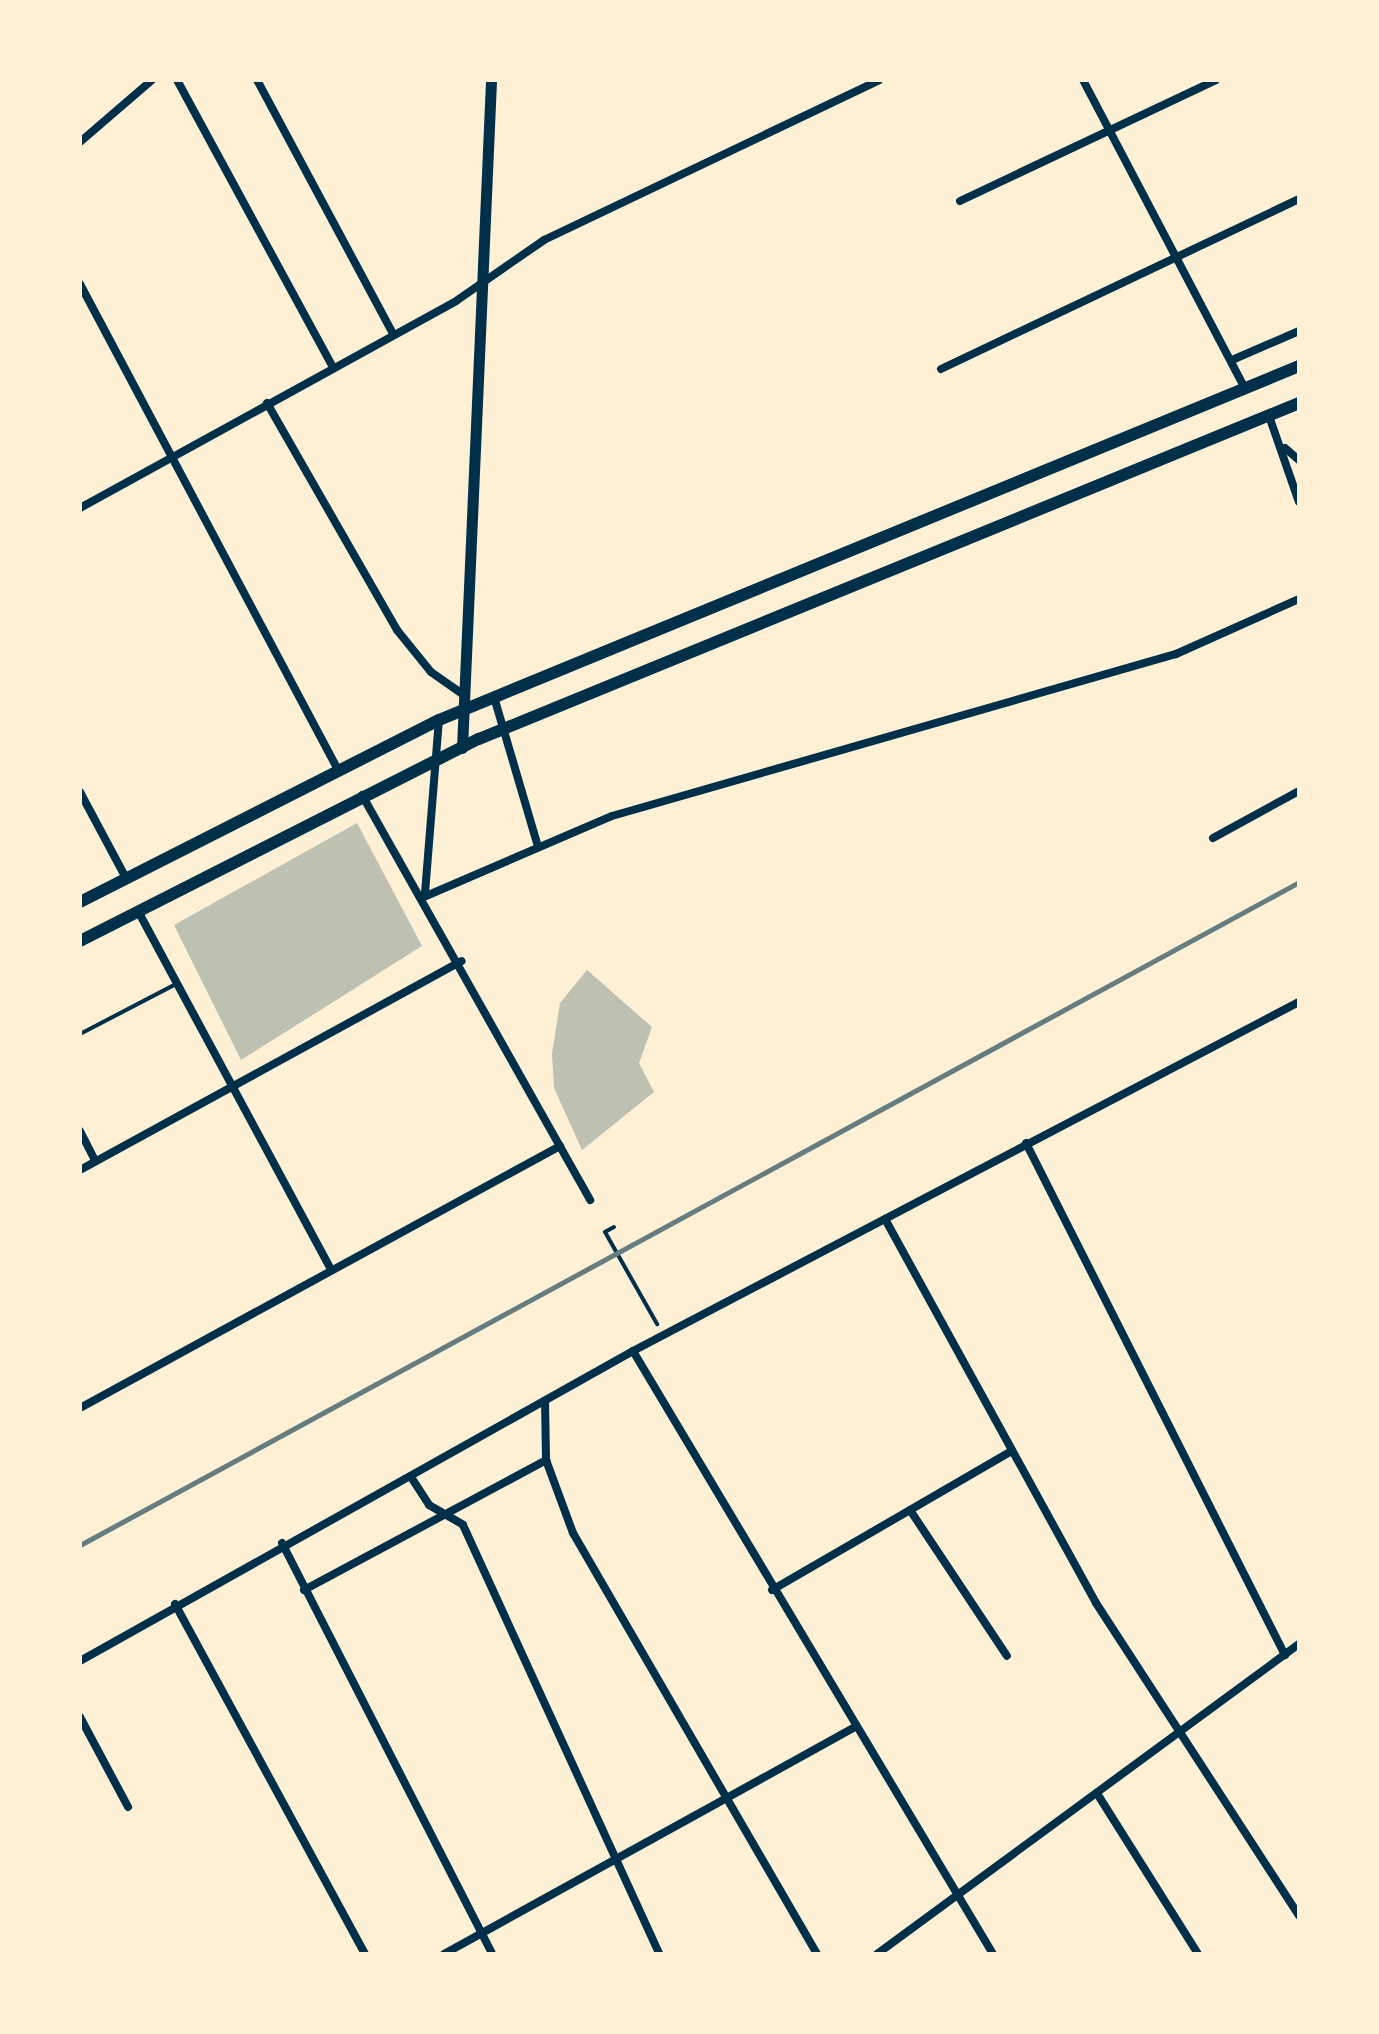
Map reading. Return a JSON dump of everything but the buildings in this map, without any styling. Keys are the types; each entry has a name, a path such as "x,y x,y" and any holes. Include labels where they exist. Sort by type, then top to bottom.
{"highway":[{"path":"80,902 438,720 1299,366"},
{"path":"80,940 362,794 504,729 1299,403"}],"main road":[{"path":"462,748 478,287 491,80"}],"street":[{"path":"177,80 332,366"},
{"path":"257,80 392,332"},
{"path":"80,508 478,287 544,240 878,80"},
{"path":"1083,80 1245,388"},
{"path":"960,201 1216,80"},
{"path":"80,142 147,81"},
{"path":"940,369 1299,199"},
{"path":"80,284 337,768"},
{"path":"1232,360 1299,331"},
{"path":"267,403 398,630 431,672 463,694"},
{"path":"1269,416 1285,448 1299,502"},
{"path":"1285,448 1299,460"},
{"path":"425,895 536,843 885,732 1176,654 1299,598"},
{"path":"494,697 536,843"},
{"path":"425,895 438,720"},
{"path":"80,792 126,878"},
{"path":"1213,838 1299,792"},
{"path":"362,794 425,895 590,1200"},
{"path":"138,912 330,1266"},
{"path":"80,1170 461,961"},
{"path":"80,1660 282,1543 411,1477 634,1351 1299,1002"},
{"path":"80,1131 95,1162"},
{"path":"1026,1143 1285,1655"},
{"path":"80,1408 330,1266 560,1146"},
{"path":"885,1220 1010,1452 1177,1738 1299,1916"},
{"path":"634,1351 772,1590 993,1954"},
{"path":"545,1401 546,1460 573,1534 730,1797 817,1954"},
{"path":"772,1590 1010,1452"},
{"path":"304,1590 453,1514 546,1460"},
{"path":"411,1477 430,1504 453,1514 659,1954"},
{"path":"910,1510 1007,1656"},
{"path":"282,1543 492,1954"},
{"path":"175,1604 365,1954"},
{"path":"877,1954 1177,1738 1299,1644"},
{"path":"80,1717 128,1808"},
{"path":"444,1954 618,1864 856,1727"},
{"path":"1098,1795 1198,1954"}],"lane":[{"path":"80,1034 176,984"}],"path":[{"path":"614,1227 605,1232 667,1342"}],"railway":[{"path":"80,1545 1299,882"}]}
